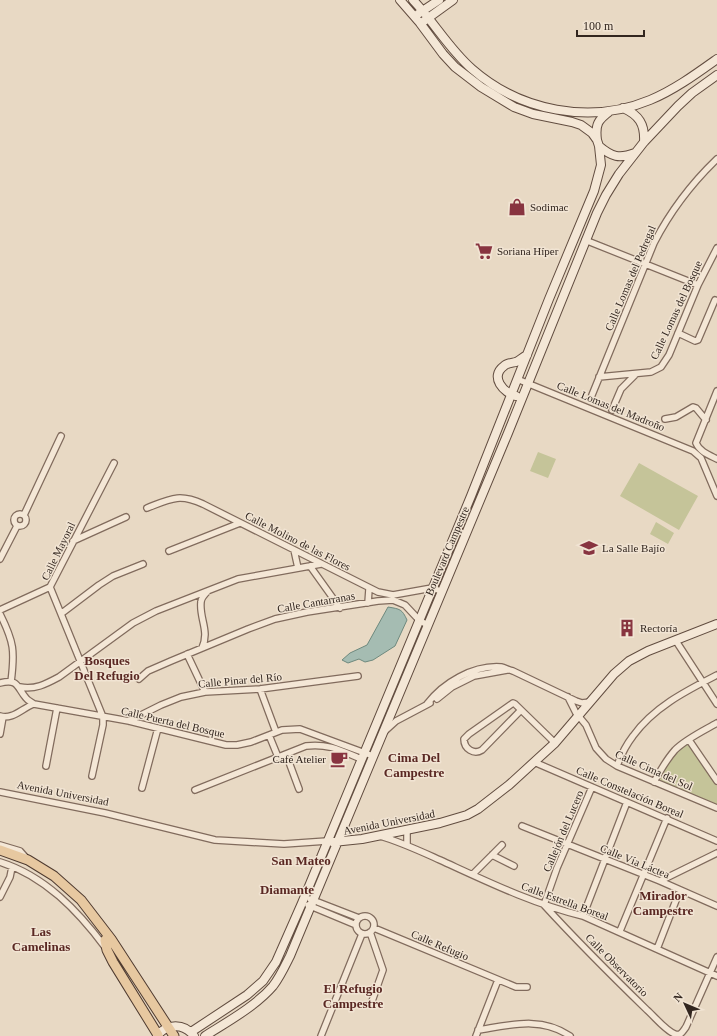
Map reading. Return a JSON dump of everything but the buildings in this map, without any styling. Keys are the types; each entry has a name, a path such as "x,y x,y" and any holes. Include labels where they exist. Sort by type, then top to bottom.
{"main road":[{"path":"0,850 28,860 54,876 73,892 92,912 165,1032"},
{"path":"0,855 35,871 60,888 77,903 108,939 107,950 113,962 165,1032 174,1036"}],"street":[{"path":"400,0 455,67 498,99 527,112 581,125 592,133 598,143 606,151 614,156 625,156 635,153"},
{"path":"413,0 462,60 486,81 503,92 518,99 552,110 587,113 611,111 650,100 668,92 717,59"},
{"path":"414,16 439,0"},
{"path":"420,23 453,0"},
{"name":"Boulevard Campestre","path":"204,1036 257,1001 274,984 282,973 373,756 384,731 392,722 428,625 522,398 585,240 606,195 644,142 692,93 717,75"},
{"path":"623,108 632,112 641,122 644,142"},
{"path":"598,143 596,126 601,118 611,111"},
{"name":"Boulevard Campestre","path":"192,1034 247,995 263,981 276,962 420,621 432,588 471,496 596,186 601,165 598,143"},
{"name":"Calle Lomas del Pedregal","path":"592,395 663,225 677,204 702,173 717,160"},
{"path":"585,240 698,286"},
{"name":"Calle Lomas del Bosque","path":"599,377 651,372 662,367 698,286 717,248"},
{"path":"678,333 695,341 698,340 716,300"},
{"path":"522,398 511,395 504,390 499,384 498,377 499,372 504,366 527,355"},
{"path":"612,410 621,390 636,374"},
{"name":"Calle Lomas del Madroño","path":"517,379 687,448 696,454 703,463 717,496"},
{"path":"717,391 697,441 697,446 708,455 717,459"},
{"path":"665,419 676,417 693,407 696,408 706,420"},
{"path":"17,526 23,526 26,524 26,518 24,515 61,436"},
{"name":"Calle Mayoral","path":"103,717 62,613 50,587 114,463"},
{"name":"Calle Molino de las Flores","path":"147,508 169,499 178,497 187,498 194,500 294,550 369,589 385,595 432,588 442,591"},
{"path":"17,526 14,521 15,517 20,514 24,515"},
{"path":"73,541 126,517"},
{"path":"169,551 240,523"},
{"path":"0,559 17,526"},
{"path":"294,550 298,568"},
{"path":"62,613 99,585 114,576 143,564"},
{"path":"0,683 11,682 20,687 31,689 48,683 70,670 133,623 156,611 238,579 321,564"},
{"path":"310,566 340,608"},
{"path":"0,610 50,587"},
{"path":"368,603 369,589"},
{"path":"202,648 205,641 205,634 201,602 202,597 208,591"},
{"name":"Calle Cantarranas","path":"139,678 148,671 217,642 282,618 307,612 389,600 397,601 410,609 420,621 428,625"},
{"path":"0,614 11,640 13,650 14,661 11,682"},
{"name":"Avenida Universidad","path":"0,792 105,813 215,840 284,844 327,841 337,842 379,836 454,820 478,809 509,785 555,743 614,674 629,660 717,624"},
{"path":"205,634 210,639 217,642"},
{"path":"676,641 717,704"},
{"path":"187,654 204,692"},
{"path":"376,726 392,722 427,704 448,684 471,672 495,667 504,668 576,701 582,703 590,702"},
{"path":"617,766 632,736 650,716 668,703 717,675"},
{"name":"Calle Pinar del Río","path":"129,721 161,705 182,697 204,692 260,689 358,676"},
{"path":"20,687 26,699 34,704"},
{"path":"260,689 276,732"},
{"name":"Calle Cima del Sol","path":"568,697 572,707 586,725 596,748 606,759 617,766 717,808"},
{"path":"521,710 482,750 476,753 470,751 465,746 464,739 469,734 512,703 515,704 555,743"},
{"path":"0,734 2,716 14,715 26,706 34,704"},
{"name":"Calle Puerta del Bosque","path":"34,704 129,721 226,745 237,745 251,742 282,730 300,729 315,734 363,756"},
{"path":"46,766 57,708"},
{"path":"92,776 103,725 103,717"},
{"path":"654,782 661,769 676,750 717,722"},
{"path":"142,788 158,728"},
{"path":"195,790 298,749 314,745 315,734"},
{"path":"269,735 278,757"},
{"path":"689,740 717,781"},
{"name":"Calle Puerta del Bosque","path":"314,745 330,746 363,756 373,756"},
{"path":"286,754 299,789"},
{"name":"Calle Constelación Boreal","path":"534,762 717,840"},
{"name":"Callejón del Lucero","path":"544,905 557,868 592,787"},
{"path":"583,916 627,802"},
{"path":"620,932 667,818"},
{"name":"Calle Vía Láctea","path":"522,826 660,881 717,906"},
{"path":"406,830 407,845"},
{"name":"Calle Estrella Boreal","path":"379,836 407,845 544,905 564,912 583,916 717,976"},
{"path":"0,844 20,851 28,860"},
{"path":"473,874 502,845"},
{"path":"660,881 717,853"},
{"path":"492,855 514,866"},
{"path":"0,862 46,884 73,908 107,950"},
{"path":"0,897 10,877 12,867"},
{"path":"657,949 680,890"},
{"path":"303,899 356,925 362,934 368,934 372,930"},
{"path":"312,903 359,918 362,916 369,916 374,922 372,930 383,970 371,1004"},
{"name":"Calle Observatorio","path":"544,905 668,1030 675,1035 679,1035"},
{"path":"356,925 359,918"},
{"name":"Calle Refugio","path":"372,930 516,987 528,987"},
{"path":"321,1036 362,934"},
{"path":"679,1035 686,1027 717,957"},
{"path":"476,1036 498,980"},
{"path":"478,1030 519,1023 532,1023 551,1026 570,1036"},
{"path":"165,1032 182,1027 192,1034"}],"green space":[{"path":"538,452 556,459 548,478 530,471"},
{"path":"639,463 698,496 679,530 620,496"},
{"path":"656,522 674,533 668,544 650,534"},
{"path":"687,743 717,786 717,806 659,782 670,761"}],"shaded area":[{"path":"388,607 400,610 407,620 395,646 373,660 365,662 359,659 348,663 342,660 350,653 367,645"}],"place":[{"name":"Sodimac","path":"517,207"},
{"name":"Soriana Híper","path":"484,251"},
{"name":"La Salle Bajío","path":"589,548"},
{"name":"Rectoría","path":"627,628"},
{"name":"Café Atelier","path":"339,759"}],"district":[{"name":"Bosques Del Refugio","path":"107,668"},
{"name":"Cima Del Campestre","path":"414,764"},
{"name":"San Mateo","path":"301,860"},
{"name":"Diamante","path":"287,889"},
{"name":"Mirador Campestre","path":"663,902"},
{"name":"Las Camelinas","path":"41,938"},
{"name":"El Refugio Campestre","path":"353,996"}]}
